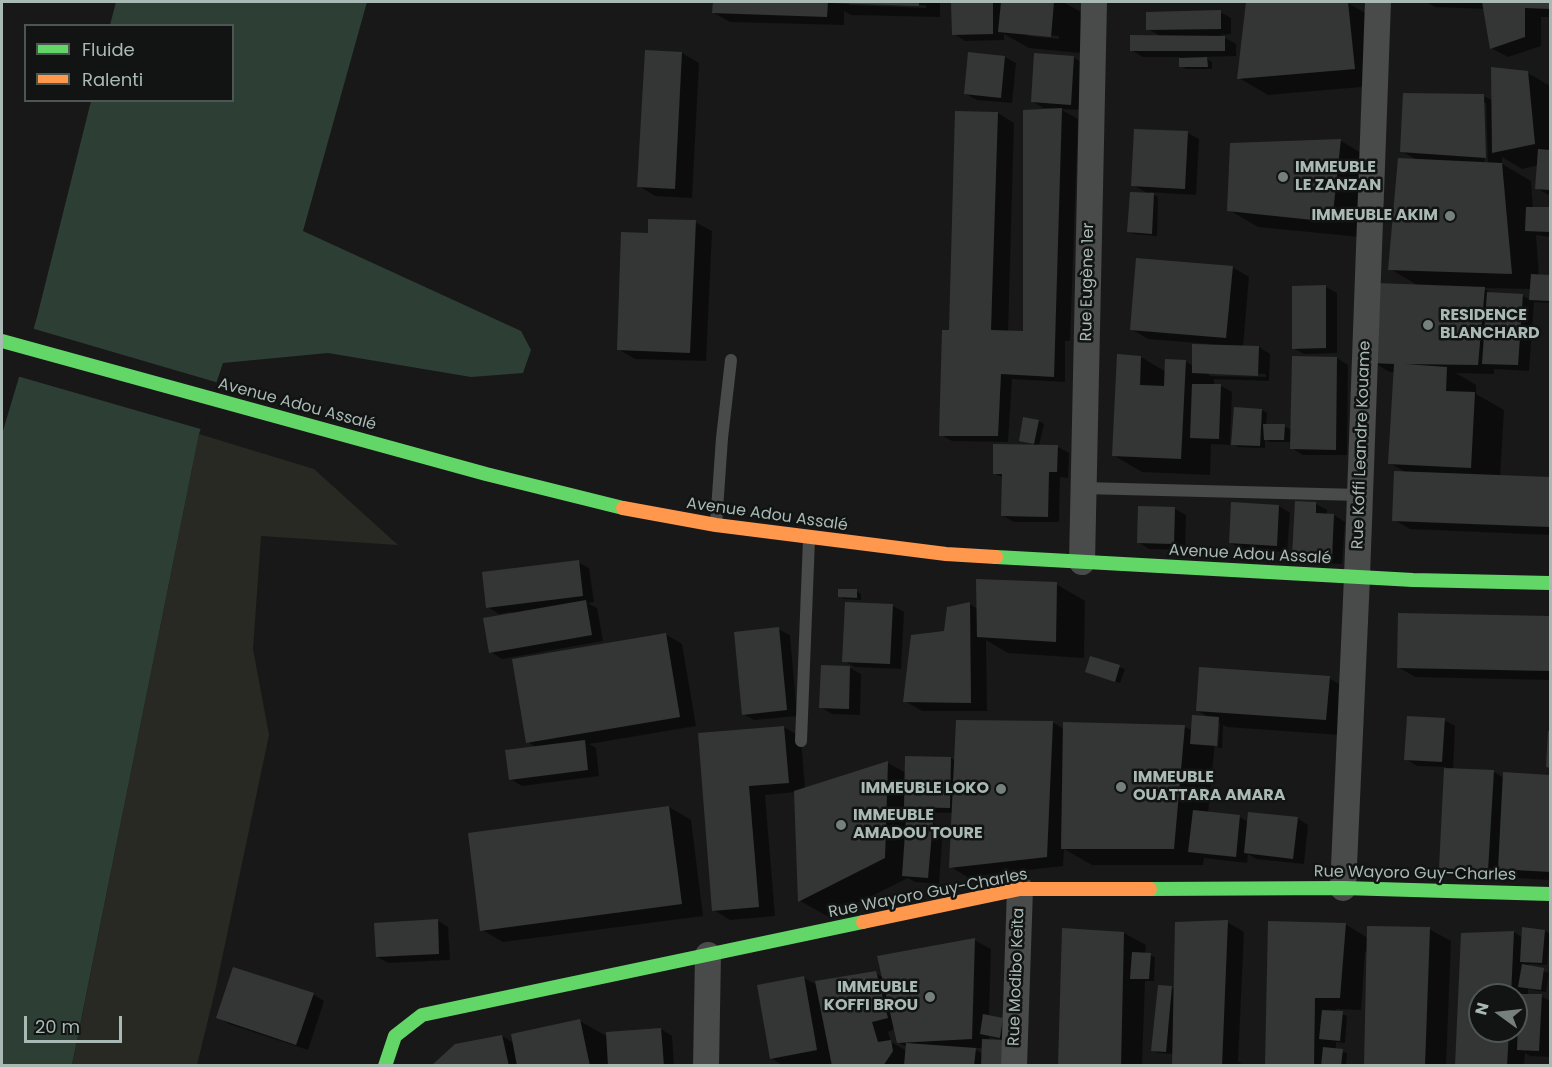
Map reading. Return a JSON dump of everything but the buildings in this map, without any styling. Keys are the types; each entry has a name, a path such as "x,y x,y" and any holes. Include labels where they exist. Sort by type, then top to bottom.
{"street":[{"name":"Rue Eugène 1er","path":"1082,562 1094,2"},
{"name":"Rue Koffi Leandre Kouame","path":"1343,888 1378,2"},
{"name":"Avenue Adou Assalé","path":"2,341 486,474 644,513 716,525 946,554 1413,580 1551,583"},
{"name":"Rue Wayoro Guy-Charles","path":"385,1065 395,1036 422,1015 1020,890 1343,888 1551,894"},
{"name":"Rue Modibo Keïta","path":"1014,1065 1020,890"},
{"path":"706,1065 708,956"}],"lane":[{"path":"716,525 722,438 731,360"},
{"path":"1083,488 1360,495"},
{"path":"801,741 809,538"}],"shaded area":[{"path":"116,2 367,2 303,231 521,331 531,350 523,373 471,377 328,353 223,363 199,434 72,1065 2,1066 2,434 37,317 91,102 234,102 234,24 110,24"},
{"path":"199,434 314,469 398,545 261,536 253,649 269,735 216,987 197,1065 72,1066"}],"pier":[{"path":"31,328 219,383 204,430 17,376"}],"traffic: fast":[{"path":"2,341 486,474 623,508"},
{"path":"996,557 1413,580 1550,583"},
{"path":"1150,889 1343,888 1550,894"},
{"path":"385,1066 395,1036 422,1015 863,922"}],"traffic: slow":[{"path":"623,508 716,525 946,554 996,557"},
{"path":"863,922 1020,889 1150,889"}],"place":[{"name":"IMMEUBLE LE ZANZAN","path":"1283,177"},
{"name":"IMMEUBLE AKIM","path":"1450,216"},
{"name":"RESIDENCE BLANCHARD","path":"1428,325"},
{"name":"IMMEUBLE OUATTARA AMARA","path":"1121,787"},
{"name":"IMMEUBLE LOKO","path":"1001,789"},
{"name":"IMMEUBLE AMADOU TOURE","path":"841,825"},
{"name":"IMMEUBLE KOFFI BROU","path":"930,997"}]}
